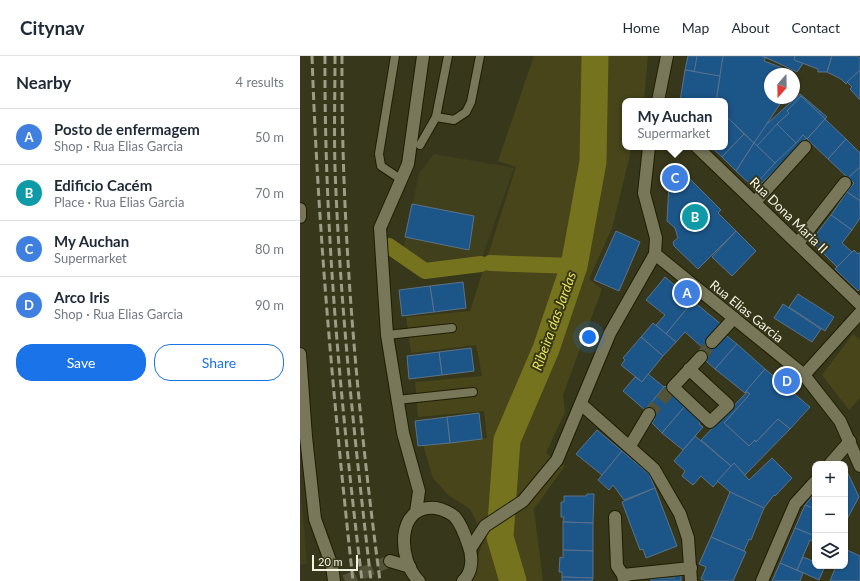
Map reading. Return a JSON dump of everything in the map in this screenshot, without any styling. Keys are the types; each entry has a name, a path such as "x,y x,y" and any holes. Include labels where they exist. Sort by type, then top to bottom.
{"street":[{"path":"423,56 408,164 380,228 387,335 403,433 419,491 432,508"},
{"path":"659,98 666,56"},
{"path":"755,202 805,147"},
{"path":"470,549 485,526 523,501 551,468 559,456 610,333 655,254 656,238 644,192 649,150"},
{"name":"Rua Dona Maria II","path":"700,150 860,304"},
{"path":"798,243 845,183"},
{"path":"300,209 300,217"},
{"name":"Rua Elias Garcia","path":"655,254 804,375 840,421 860,466"},
{"path":"804,375 860,313"},
{"path":"712,342 734,318"},
{"path":"300,354 306,437 315,519 332,566 334,581"},
{"path":"689,369 728,405 710,422 673,387 689,369 701,357"},
{"path":"581,404 630,446 654,469 680,514 688,538 691,581"},
{"path":"630,446 649,414"},
{"path":"833,461 850,441"},
{"path":"762,581 795,504 812,485"},
{"path":"416,512 419,491"},
{"path":"419,581 415,577 410,567 404,549 402,535 407,523 416,512 423,508 440,508 454,516 470,549 472,564 467,578 463,581"},
{"path":"615,517 617,566 623,578 691,568"},
{"path":"461,528 485,526"},
{"path":"404,549 390,561 410,567"}],"lane":[{"path":"395,56 379,154 381,166 402,180"},
{"path":"420,145 436,117 448,56"},
{"path":"436,117 454,120 466,112 471,102 480,56"},
{"path":"387,335 452,328"},
{"path":"397,400 473,392"}],"shaded area":[{"path":"534,56 648,56 644,98 622,98 622,150 631,150 612,228 589,279 602,289 563,395 565,412 546,453 565,466 534,509 543,581 467,581 485,539 470,509 448,495 433,478 423,445 487,438 484,411 418,417 415,382 482,376 476,345 411,353 406,317 470,311 516,167 498,161"},
{"path":"434,154 514,168 482,258 472,257 422,264 403,250 419,173"},
{"path":"853,334 860,340 860,398 849,410 822,375"},
{"path":"300,482 307,564 300,565"}],"building":[{"path":"688,56 723,56 720,76 685,70"},
{"path":"697,56 735,56 727,98 690,98"},
{"path":"723,56 762,56 766,57 764,61 782,68 764,68 764,104 780,104 754,143 728,118 728,98 716,98"},
{"path":"762,56 795,56 791,68"},
{"path":"763,56 805,56 804,62 800,68 788,68"},
{"path":"795,56 832,56 827,72 818,72 818,69 794,60"},
{"path":"832,56 857,56 860,58 860,70 846,84 841,79 827,72"},
{"path":"685,70 720,76 716,98 680,98"},
{"path":"860,70 860,100 850,89 852,87 847,82"},
{"path":"800,94 827,117 758,187 721,150 728,150 728,99 758,132 789,104 800,104"},
{"path":"801,96 825,119 807,139 803,135 796,143 777,124 789,113 787,111 794,104 800,104"},
{"path":"728,118 744,134 722,157 714,150 728,150"},
{"path":"825,119 846,139 828,159 807,139"},
{"path":"777,124 796,143 775,163 757,146"},
{"path":"744,134 754,143 736,171 722,157"},
{"path":"846,139 860,153 860,167 848,178 828,159"},
{"path":"754,143 775,163 753,187 736,171"},
{"path":"860,167 860,201 847,192 854,183 848,178"},
{"path":"681,170 721,210 718,213 736,231 698,269 674,246 673,242 678,238 675,228 667,221 669,185 672,181 671,180"},
{"path":"847,192 860,201 860,218 852,230 831,215"},
{"path":"412,204 474,216 469,250 405,237"},
{"path":"831,215 852,230 842,243 852,252 837,267 811,241"},
{"path":"616,231 640,242 619,291 594,280"},
{"path":"736,231 756,251 732,276 712,257"},
{"path":"854,250 858,254 860,252 860,289 858,291 835,269"},
{"path":"665,277 693,301 666,334 656,325 665,315 646,300"},
{"path":"463,282 466,308 434,312 430,286"},
{"path":"430,286 434,312 402,316 399,290"},
{"path":"798,294 834,317 825,331 789,307"},
{"path":"693,301 722,325 703,348 685,332 676,342 666,334"},
{"path":"783,304 821,329 812,342 774,318"},
{"path":"653,323 676,342 663,356 641,337"},
{"path":"723,333 737,344 715,369 698,354 709,340"},
{"path":"641,337 663,356 642,382 621,365 625,360 623,358"},
{"path":"737,344 765,369 745,393 715,369"},
{"path":"471,348 474,371 442,375 439,352"},
{"path":"439,352 442,375 409,379 407,356"},
{"path":"765,369 810,407 790,429 778,419 756,442 755,440 749,446 724,423 750,394 746,391"},
{"path":"648,374 664,387 645,410 623,391 635,377 642,382"},
{"path":"665,386 685,406 662,433 652,423 655,419 645,410"},
{"path":"747,392 750,394 724,423 749,446 755,440 756,442 778,419 790,429 745,475 734,463 731,466 701,440"},
{"path":"685,406 702,420 699,424 703,427 683,450 662,433"},
{"path":"479,413 482,439 450,443 447,417"},
{"path":"447,417 450,443 418,446 415,421"},
{"path":"597,430 622,451 602,475 576,454"},
{"path":"695,436 731,466 713,487 701,476 693,485 682,476 685,471 674,461"},
{"path":"622,451 649,474 655,488 624,500 613,485 609,490 598,480"},
{"path":"772,458 792,478 775,496 774,495 764,508 730,492 717,481 734,463 749,480"},
{"path":"848,473 859,497 848,517"},
{"path":"655,488 677,546 646,558 643,549 640,550 622,502"},
{"path":"730,492 764,508 751,540 749,539 744,551 711,537"},
{"path":"587,494 594,494 593,523 563,522 564,517 561,517 561,502 564,502 564,496 586,496"},
{"path":"812,497 812,508 805,505"},
{"path":"805,505 812,508 812,535 795,528"},
{"path":"563,522 593,523 593,551 563,550"},
{"path":"795,528 812,535 812,541 810,540 797,570 780,563"},
{"path":"711,537 746,552 733,581 706,581 701,579 706,567 699,564"},
{"path":"563,550 593,551 593,578 562,577 562,572 559,572 560,557 563,558"},
{"path":"848,550 860,556 860,581 830,581 835,569 848,569"},
{"path":"803,557 812,561 812,569 824,569 819,580 797,570"},
{"path":"780,563 803,573 800,581 772,581"},
{"path":"674,575 681,575 681,581 651,581 651,578 674,578"},
{"path":"562,577 593,578 592,581 562,581"}],"waterway":[{"name":"Ribeira das Jardas","path":"513,581 500,537 507,440 546,349 574,266 593,162 595,56"},
{"path":"389,246 425,271 481,264"},
{"path":"490,263 574,266"}],"tunnel":[{"path":"701,357 712,342"},
{"path":"649,414 673,387"},
{"path":"345,581 390,561"}],"railway":[{"path":"312,56 318,188 328,319 339,450 353,581"},
{"path":"325,56 327,187 335,319 347,450 362,581"},
{"path":"335,56 335,168 340,271 354,427 371,581"},
{"path":"342,56 344,187 352,319 364,450 380,581"}],"place":[{"name":"My Auchan","path":"675,178"},
{"name":"Edificio Cacém","path":"695,217"},
{"name":"Posto de enfermagem","path":"687,293"},
{"name":"Arco Iris","path":"787,381"}]}
